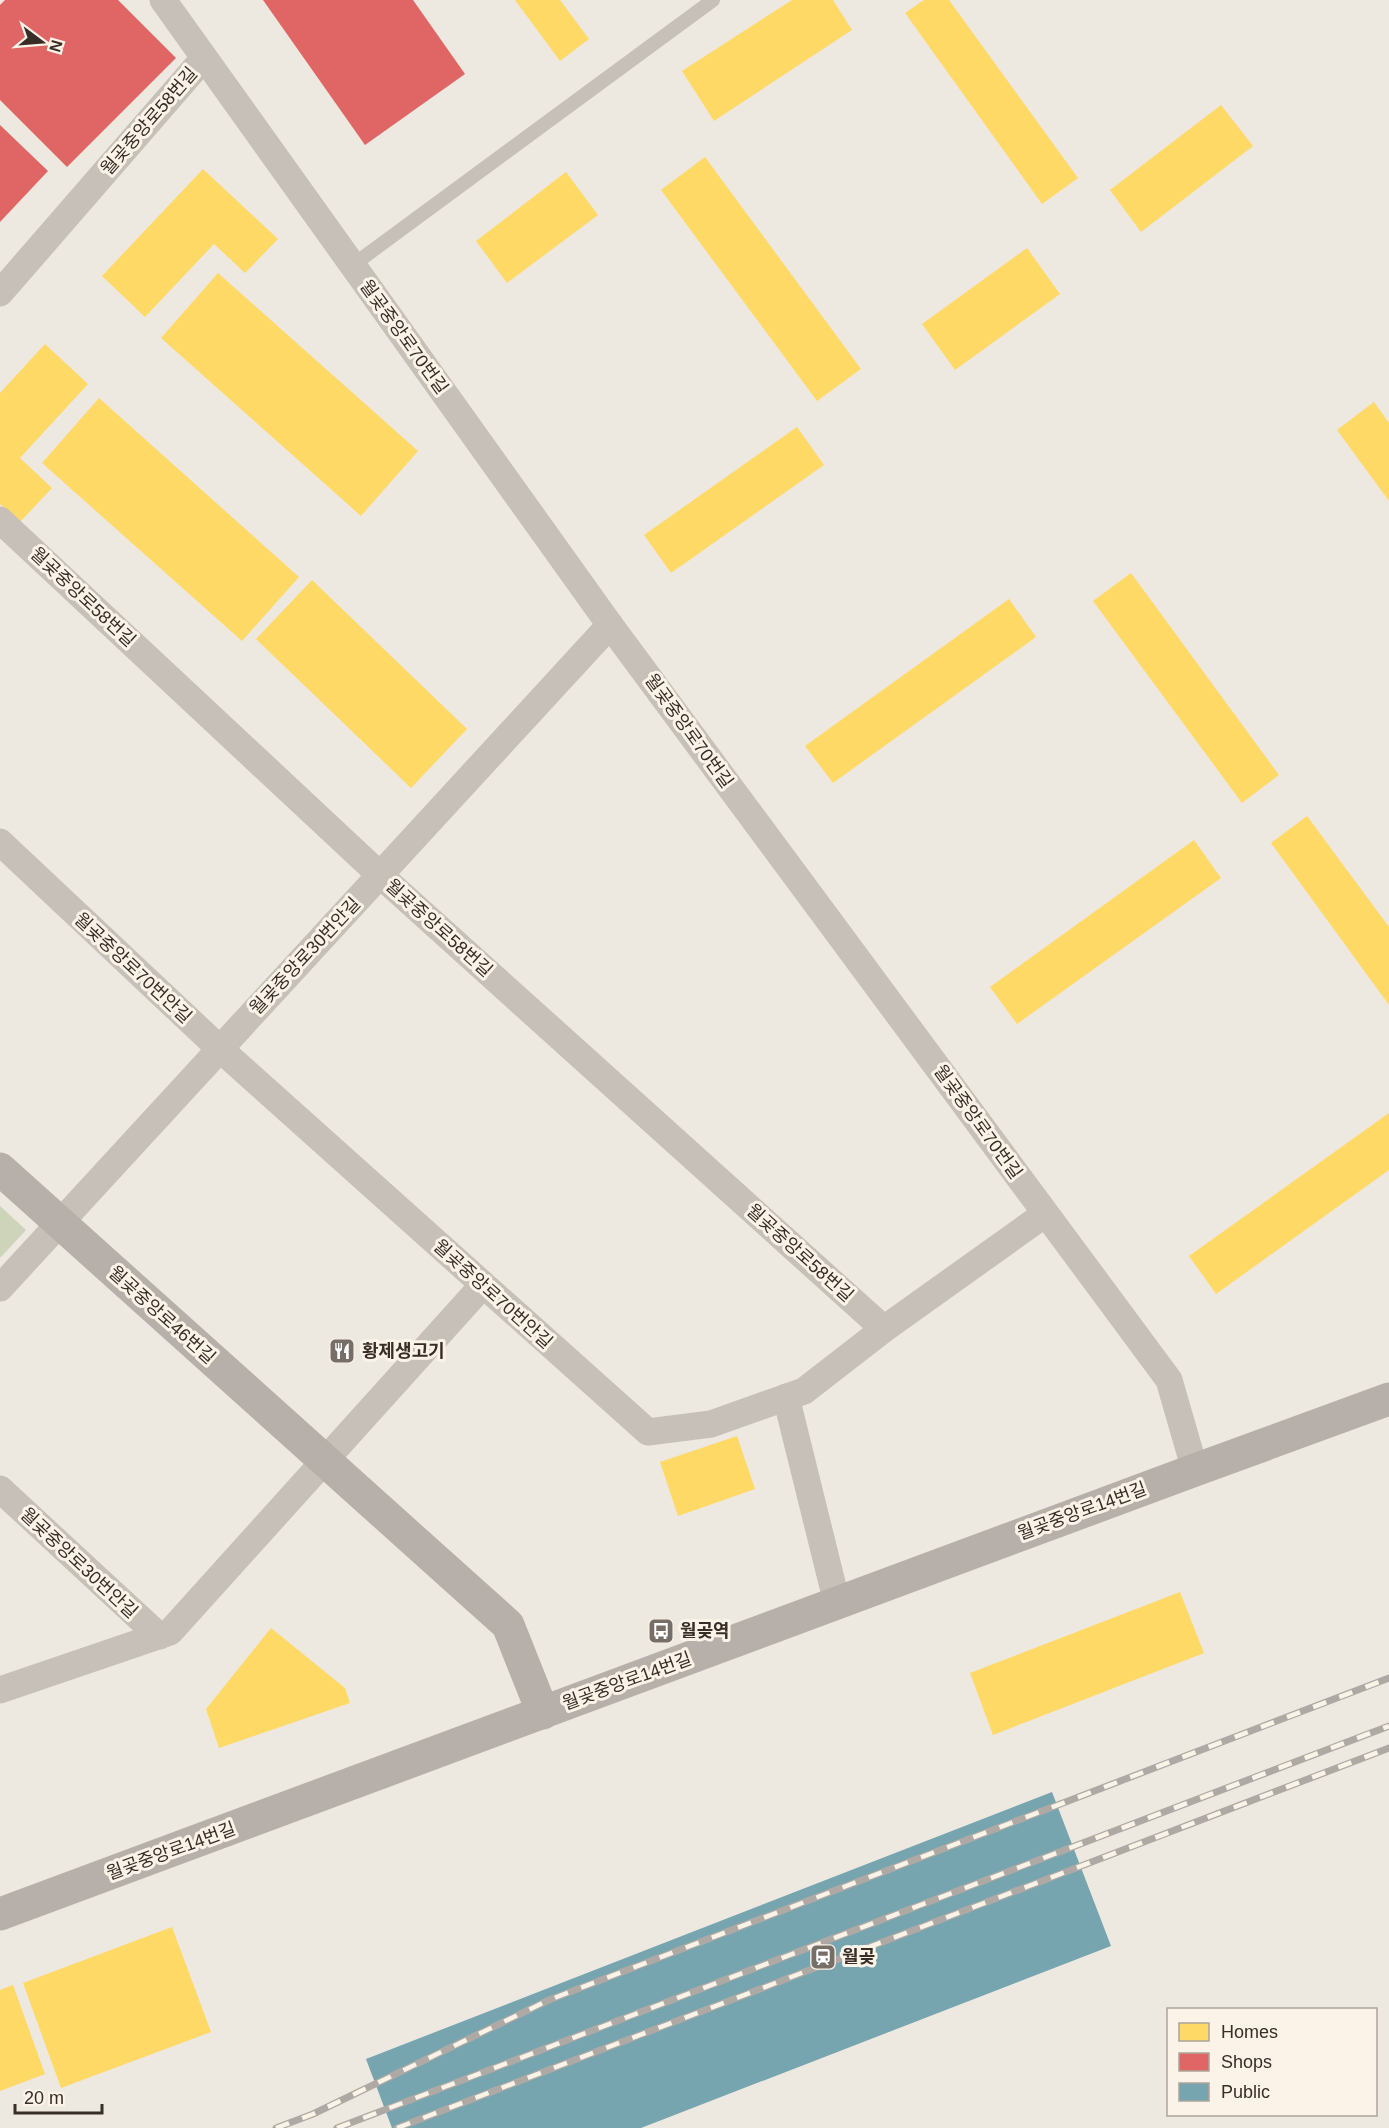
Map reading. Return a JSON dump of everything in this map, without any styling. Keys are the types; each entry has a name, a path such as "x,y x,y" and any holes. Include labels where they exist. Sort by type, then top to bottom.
{"street":[{"name":"월곶중앙로70번길","path":"163,0 610,625 1169,1380 1195,1470"},
{"name":"월곶중앙로58번길","path":"0,293 204,58"},
{"name":"월곶중앙로58번길","path":"0,520 380,874 884,1329"},
{"name":"월곶중앙로30번안길","path":"0,1288 610,625"},
{"name":"월곶중앙로70번안길","path":"0,843 219,1049 648,1432 711,1424 804,1391 884,1329 1045,1214"},
{"name":"월곶중앙로46번길","path":"0,1169 508,1625 543,1713"},
{"path":"0,1690 170,1632 483,1285"},
{"path":"786,1397 837,1603"},
{"name":"월곶중앙로14번길","path":"0,1914 1389,1400"},
{"name":"월곶중앙로30번안길","path":"0,1489 159,1636"}],"lane":[{"path":"353,266 713,0"}],"green space":[{"path":"0,1206 26,1230 0,1258"}],"building: Homes":[{"path":"515,0 560,0 589,39 560,61"},
{"path":"792,0 833,0 852,30 714,121 682,71"},
{"path":"924,0 949,0 1078,178 1042,204 905,13"},
{"path":"1221,105 1253,146 1141,232 1110,190"},
{"path":"705,157 861,369 817,401 661,190"},
{"path":"203,169 278,239 245,273 214,244 145,317 102,276"},
{"path":"566,172 598,215 507,283 476,241"},
{"path":"1027,248 1060,294 955,370 922,324"},
{"path":"218,273 418,451 361,516 161,338"},
{"path":"45,344 88,384 20,458 52,488 20,522 0,504 0,393"},
{"path":"99,398 299,577 242,641 42,463"},
{"path":"1374,402 1389,423 1389,501 1337,430"},
{"path":"797,427 824,465 671,573 644,535"},
{"path":"1131,573 1279,775 1242,803 1093,601"},
{"path":"312,580 467,729 411,788 256,639"},
{"path":"1009,599 1036,637 833,783 805,746"},
{"path":"1307,816 1389,927 1389,1005 1271,843"},
{"path":"1194,840 1221,878 1017,1024 990,987"},
{"path":"1389,1113 1389,1170 1216,1294 1189,1256"},
{"path":"737,1436 755,1489 678,1516 660,1462"},
{"path":"1180,1592 1204,1653 993,1735 970,1673"},
{"path":"271,1628 345,1688 350,1703 219,1748 206,1709"},
{"path":"172,1927 211,2032 61,2088 23,1983"},
{"path":"13,1985 45,2074 0,2091 0,1990"}],"building: Shops":[{"path":"5,0 118,0 176,58 67,167 0,100 0,5"},
{"path":"263,0 413,0 465,74 365,145"},
{"path":"0,125 48,171 0,222"}],"building: Public":[{"path":"1052,1792 1111,1946 641,2128 392,2128 366,2059"}],"railway":[{"path":"276,2128 313,2114 549,2000 1389,1678"},
{"path":"337,2128 1389,1726"},
{"path":"397,2128 1389,1748"}],"place":[{"name":"황제생고기","path":"342,1351"},
{"name":"월곶역","path":"661,1631"},
{"name":"월곶","path":"823,1957"}]}
